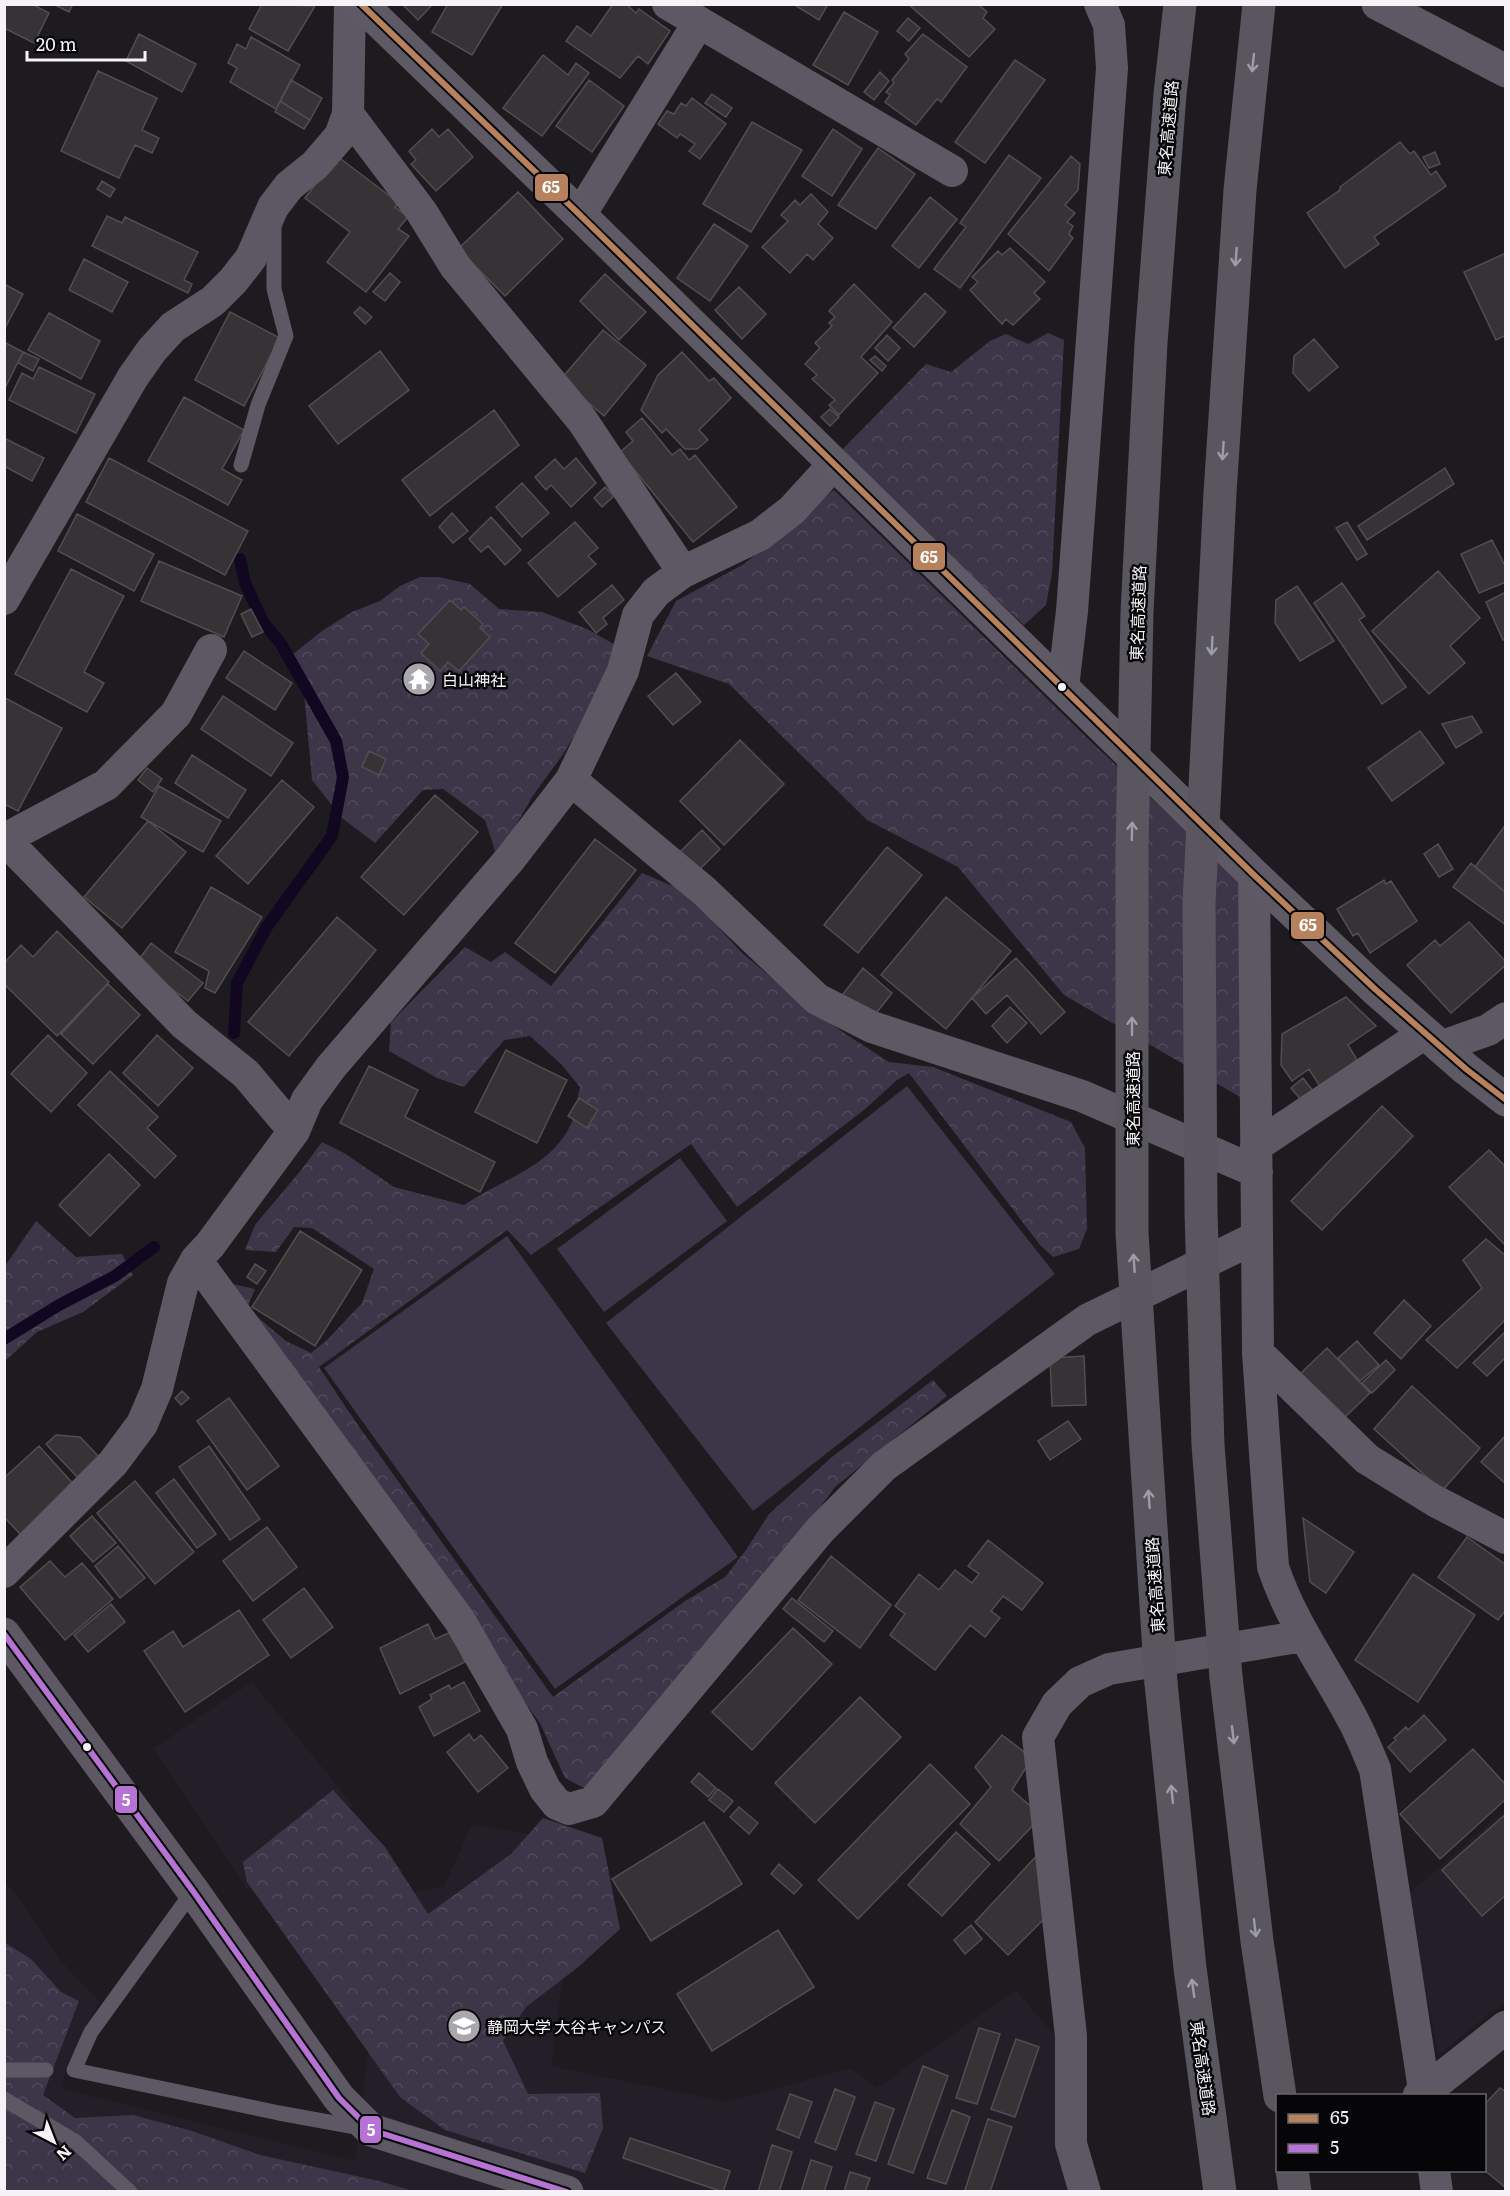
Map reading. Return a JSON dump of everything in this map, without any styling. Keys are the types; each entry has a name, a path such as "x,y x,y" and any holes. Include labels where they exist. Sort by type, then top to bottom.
{"highway":[{"name":"東名高速道路","path":"1180,4 1170,94 1151,343 1137,612 1132,847 1132,1233 1161,1683 1190,1968 1220,2192"},
{"path":"1259,4 1240,190 1221,469 1199,903 1201,1212 1208,1445 1226,1677 1257,1941 1280,2094"},
{"path":"1292,2172 1295,2192"}],"main road":[{"path":"361,4 580,215 1254,875 1432,1040 1506,1100"}],"street":[{"path":"4,599 133,377 152,350 174,327 213,302 233,281 251,258 273,207 289,186 315,165 340,136 348,114 350,4"},
{"path":"668,4 952,171"},
{"path":"1063,687 1072,611 1112,68 1109,26 1100,4"},
{"path":"1378,4 1506,71"},
{"path":"580,215 699,22"},
{"path":"348,114 421,211 455,266 582,420 683,572"},
{"path":"4,1572 113,1463 142,1424 157,1389 183,1283 196,1260 210,1245 294,1131 307,1100 331,1067 482,893 570,780 623,671 638,615 657,592 683,572 760,535 792,510 834,464"},
{"path":"211,650 176,714 106,785 5,839 184,1024 246,1074 294,1131"},
{"path":"570,780 704,891 817,999 872,1027 1082,1096 1256,1159"},
{"path":"1254,875 1258,1353 1273,1567 1281,1592 1303,1636 1354,1722 1375,1769 1423,2094"},
{"path":"1256,1159 1432,1040 1488,1030 1506,1018"},
{"path":"196,1260 460,1621 522,1729 532,1762 545,1789 557,1804 569,1809 593,1802 821,1529 884,1466 1087,1320 1257,1237"},
{"path":"1258,1353 1367,1458 1435,1501 1506,1538"},
{"path":"4,1634 193,1891 339,2098 371,2130 567,2192"},
{"path":"1085,2192 1071,2144 1071,2036 1038,1737 1057,1704 1080,1682 1109,1670 1303,1636"},
{"path":"1423,2094 1506,2027"},
{"path":"1434,2172 1437,2192"}],"lane":[{"path":"241,465 258,405 286,336 274,289 273,207"},
{"path":"193,1891 91,2032 74,2070 371,2130"},
{"path":"4,2070 46,2070"},
{"path":"4,2099 76,2142 130,2192"}],"shaded area":[{"path":"252,1682 354,1806 248,1890 154,1748"},
{"path":"1505,1810 1505,2002 1439,2054 1404,1898"},
{"name":"静岡大学 大谷キャンパス","path":"472,1825 580,1842 551,2066 726,2102 851,2068 877,2088 1016,1990 1066,2049 1075,2191 5,2191 4,1881 24,1905 58,1958 99,2002 66,2066 62,2089 355,2161 387,1896 444,1887"}],"green space":[{"path":"1048,333 1064,340 1052,573 1046,605 1024,625 839,453 926,364 951,372 990,341 1006,334 1028,344"},
{"path":"834,490 1084,735 1269,909 1266,1112 1064,995 958,867 867,820 729,684 647,656 676,601 744,564"},
{"path":"420,577 439,577 470,584 499,609 542,612 587,629 619,647 591,707 564,753 532,797 511,834 496,854 485,820 443,789 423,790 375,843 342,818 312,780 302,671 292,655 322,631 352,612 380,601 400,586"},
{"path":"642,873 675,887 711,919 741,952 785,989 844,1033 889,1062 933,1067 1071,1122 1085,1148 1087,1229 1079,1249 1053,1257 1040,1245 909,1073 897,1080 864,1110 737,1207 691,1144 531,1255 507,1230 319,1367 355,1421 553,1697 685,1601 725,1577 769,1514 832,1457 933,1380 947,1396 835,1487 605,1799 565,1778 540,1723 214,1280 255,1289 247,1308 286,1341 311,1353 326,1341 362,1303 374,1269 312,1228 294,1227 276,1252 245,1250 255,1225 322,1142 344,1153 394,1187 464,1205 524,1171 551,1152 571,1124 580,1087 561,1064 530,1036 504,1040 464,1087 437,1078 389,1051 391,1022 465,947 491,962 505,952 551,986"},
{"path":"907,1086 1055,1274 753,1511 606,1323"},
{"path":"680,1158 727,1221 604,1312 557,1249"},
{"path":"36,1221 76,1257 122,1254 133,1275 83,1312 37,1332 5,1361 5,1266"},
{"path":"507,1236 738,1557 555,1689 324,1368"},
{"path":"333,1790 385,1847 428,1914 511,1854 543,1818 602,1838 620,1929 577,1968 526,2007 503,2041 528,2094 600,2093 603,2128 585,2173 445,2130 400,2097 247,1882 243,1862"},
{"path":"4,1942 31,1959 61,1992 79,2001 43,2095 75,2118 133,2115 192,2131 260,2155 379,2181 413,2191 5,2191"}],"building":[{"path":"4,4 32,4 49,13 34,43 4,28"},
{"path":"53,4 73,4 69,12"},
{"path":"262,4 315,6 288,51 249,29"},
{"path":"402,4 433,4 418,20"},
{"path":"448,4 503,4 472,55 432,32"},
{"path":"613,4 626,4 636,13 639,9 670,31 648,64 638,56 620,78 566,41 577,26 591,36"},
{"path":"793,4 828,4 819,20"},
{"path":"908,4 978,4 987,12 983,18 995,29 969,57"},
{"path":"844,12 878,32 848,85 813,65"},
{"path":"908,18 920,28 909,41 897,31"},
{"path":"139,34 196,64 182,92 126,61"},
{"path":"923,34 967,67 941,102 937,99 916,125 885,102 890,95 886,92 894,83 892,80 909,59 905,54"},
{"path":"251,37 300,65 276,109 230,82 237,68 228,63 237,44 246,49"},
{"path":"543,55 568,75 576,63 589,73 542,136 503,108"},
{"path":"1015,60 1045,80 985,163 955,142"},
{"path":"98,71 157,98 142,130 159,138 152,153 135,145 119,178 61,151"},
{"path":"880,72 889,81 874,100 864,92"},
{"path":"291,80 322,98 310,120 280,101"},
{"path":"589,80 624,106 592,152 556,126"},
{"path":"712,94 732,108 726,117 705,103"},
{"path":"692,98 726,124 700,159 689,151 695,144 680,134 677,138 658,124 667,111 674,114 681,103 686,106"},
{"path":"280,101 310,120 304,129 275,112"},
{"path":"752,122 802,150 751,232 703,204"},
{"path":"432,129 439,137 448,129 473,157 436,191 411,164 416,160 409,151"},
{"path":"833,129 862,149 832,196 802,176"},
{"path":"1400,142 1410,154 1414,151 1431,175 1436,171 1446,186 1374,237 1379,244 1345,268 1307,213"},
{"path":"878,148 915,174 876,229 838,205"},
{"path":"1435,152 1440,164 1429,168 1423,157"},
{"path":"1009,155 1041,178 960,288 934,269 966,227 960,223"},
{"path":"337,156 399,203 395,207 408,217 398,229 409,236 366,292 327,262 350,232 305,198"},
{"path":"1071,156 1080,164 1078,190 1065,205 1075,213 1067,222 1073,226 1069,234 1073,238 1049,271 1008,234"},
{"path":"102,181 115,189 110,197 97,189"},
{"path":"518,192 563,239 505,296 458,249"},
{"path":"811,194 828,212 818,224 833,238 813,260 807,254 790,273 762,247 788,221 781,215 795,200 800,205"},
{"path":"930,197 957,219 919,268 892,246"},
{"path":"107,216 122,223 125,217 198,252 184,280 192,284 188,293 92,246"},
{"path":"714,224 748,246 710,301 677,278"},
{"path":"1010,248 1045,282 1034,293 1040,299 1013,325 1006,319 1002,324 970,290 978,282 972,277 998,251 1002,255"},
{"path":"1506,253 1506,335 1496,340 1464,272"},
{"path":"84,259 128,282 112,312 69,290"},
{"path":"390,273 400,282 385,301 373,292"},
{"path":"605,274 646,312 619,340 580,301"},
{"path":"4,284 23,294 4,330"},
{"path":"854,284 892,322 861,357 878,373 839,415 829,405 835,400 812,379 817,375 805,364 820,348 815,343 832,326 829,323 835,317 829,311"},
{"path":"739,287 766,314 742,339 715,310"},
{"path":"925,293 946,312 914,347 893,328"},
{"path":"360,307 372,317 365,324 354,313"},
{"path":"230,312 280,338 244,406 195,380"},
{"path":"49,313 100,341 81,379 28,350"},
{"path":"603,330 646,365 604,416 561,379"},
{"path":"887,335 900,348 888,361 875,348"},
{"path":"1314,339 1338,367 1309,391 1293,373 1294,356"},
{"path":"4,342 23,352 4,390"},
{"path":"380,351 409,390 338,444 309,406"},
{"path":"23,352 39,359 33,371 18,363"},
{"path":"682,352 709,381 714,378 731,398 699,430 708,440 697,449 685,449 666,429 662,433 641,410 658,375"},
{"path":"875,356 886,366 882,371 870,360"},
{"path":"39,367 95,394 76,433 9,400 22,373 33,379"},
{"path":"184,397 244,430 222,469 242,480 228,505 148,461"},
{"path":"830,409 839,417 830,426 821,417"},
{"path":"494,410 519,445 430,516 402,480"},
{"path":"642,418 672,455 680,449 689,460 695,455 737,507 693,542 620,452 633,441 626,432"},
{"path":"4,438 44,458 32,481 4,466"},
{"path":"109,458 248,531 225,575 86,502"},
{"path":"576,458 596,483 571,507 551,485 546,490 535,477 555,459 564,469"},
{"path":"1445,468 1454,484 1367,540 1358,526"},
{"path":"522,483 549,513 522,537 496,507"},
{"path":"605,487 614,496 602,507 594,498"},
{"path":"452,513 468,531 453,543 439,527"},
{"path":"77,514 154,554 134,591 58,551"},
{"path":"491,517 521,550 505,565 488,546 481,552 469,539"},
{"path":"575,522 598,548 588,556 596,564 558,597 528,563"},
{"path":"1347,522 1367,554 1357,560 1336,528"},
{"path":"1492,540 1506,568 1506,582 1479,593 1461,554"},
{"path":"159,561 242,596 224,637 141,601"},
{"path":"71,569 124,596 84,672 104,683 87,712 15,674"},
{"path":"1438,571 1480,618 1450,646 1465,663 1429,694 1372,631"},
{"path":"1342,583 1365,616 1359,620 1406,687 1382,704 1314,603"},
{"path":"612,585 624,600 603,618 607,624 596,633 579,612"},
{"path":"1297,586 1334,641 1300,661 1275,623 1276,600"},
{"path":"1506,592 1506,639 1503,640 1486,602"},
{"path":"450,600 461,610 464,607 483,624 480,628 490,637 459,671 448,662 440,671 421,653 429,644 418,634"},
{"path":"251,609 263,632 252,637 241,614"},
{"path":"244,651 292,683 275,710 226,678"},
{"path":"421,663 435,677 417,694 403,679"},
{"path":"676,673 701,702 673,725 648,696"},
{"path":"223,696 293,743 271,776 201,729"},
{"path":"5,698 62,728 18,811 4,804"},
{"path":"1472,716 1482,732 1456,748 1442,724"},
{"path":"1420,731 1444,763 1392,801 1368,768"},
{"path":"740,740 784,784 724,845 680,801"},
{"path":"369,751 386,759 379,775 362,767"},
{"path":"192,755 246,790 228,818 175,783"},
{"path":"147,768 162,779 153,792 138,780"},
{"path":"282,780 314,807 248,884 216,856"},
{"path":"159,786 221,821 203,852 141,817"},
{"path":"435,795 478,832 404,915 361,877"},
{"path":"148,821 186,852 122,928 84,897"},
{"path":"1506,824 1506,893 1475,867"},
{"path":"702,830 720,849 695,874 677,855"},
{"path":"595,839 636,870 555,973 515,943"},
{"path":"1438,844 1453,869 1439,877 1424,854"},
{"path":"887,847 922,875 858,953 824,925"},
{"path":"1471,863 1506,893 1506,925 1453,887"},
{"path":"1384,880 1386,884 1391,881 1417,921 1370,953 1358,933 1353,936 1337,909"},
{"path":"211,887 262,917 215,993 205,988 209,971 175,952"},
{"path":"946,897 1011,951 946,1029 881,975"},
{"path":"337,917 376,950 289,1056 248,1022"},
{"path":"1469,922 1506,962 1506,965 1451,1013 1407,965 1435,940 1440,946"},
{"path":"57,931 109,982 57,1036 4,984 4,963 21,945 33,957"},
{"path":"151,943 203,983 188,1001 137,962"},
{"path":"1016,958 1065,1012 1041,1034 1007,995 986,1014 972,998"},
{"path":"863,968 892,993 873,1017 840,998"},
{"path":"108,984 140,1015 93,1064 61,1034"},
{"path":"1346,997 1376,1026 1348,1045 1359,1063 1321,1088 1309,1069 1292,1081 1281,1065 1282,1034"},
{"path":"1010,1007 1027,1023 1007,1043 992,1026"},
{"path":"48,1035 87,1073 51,1112 11,1074"},
{"path":"157,1035 193,1068 158,1106 123,1073"},
{"path":"506,1050 567,1080 537,1143 475,1112"},
{"path":"369,1066 418,1090 405,1117 495,1162 480,1192 340,1123"},
{"path":"110,1071 158,1117 147,1128 176,1156 155,1178 78,1105"},
{"path":"1303,1078 1314,1092 1303,1102 1291,1088"},
{"path":"579,1098 598,1110 587,1128 568,1116"},
{"path":"1382,1106 1413,1136 1322,1230 1291,1201"},
{"path":"1489,1150 1506,1167 1506,1246 1449,1187"},
{"path":"109,1154 140,1185 90,1236 59,1205"},
{"path":"300,1231 362,1270 315,1346 252,1307"},
{"path":"1486,1239 1506,1256 1506,1319 1457,1368 1426,1340 1482,1288 1463,1260"},
{"path":"255,1264 266,1271 257,1284 247,1277"},
{"path":"1404,1300 1431,1326 1401,1359 1374,1333"},
{"path":"1506,1331 1506,1357 1487,1376 1473,1363"},
{"path":"1357,1341 1379,1365 1360,1381 1338,1358"},
{"path":"1327,1348 1370,1393 1342,1420 1299,1375"},
{"path":"1084,1356 1086,1405 1052,1406 1050,1358"},
{"path":"1386,1360 1395,1370 1372,1393 1362,1383"},
{"path":"1412,1386 1480,1448 1442,1491 1374,1429"},
{"path":"182,1391 189,1398 181,1405 175,1398"},
{"path":"229,1398 279,1466 247,1490 197,1421"},
{"path":"1068,1421 1081,1439 1050,1460 1038,1441"},
{"path":"56,1435 80,1437 100,1458 80,1480 46,1444"},
{"path":"1506,1435 1506,1484 1481,1462"},
{"path":"39,1446 75,1486 21,1535 4,1517 4,1478"},
{"path":"209,1446 260,1519 230,1540 179,1467"},
{"path":"174,1479 216,1534 197,1548 156,1493"},
{"path":"135,1481 194,1552 155,1584 97,1513"},
{"path":"92,1516 116,1543 93,1562 70,1536"},
{"path":"1303,1518 1354,1552 1326,1593 1310,1582"},
{"path":"267,1527 297,1567 253,1601 223,1561"},
{"path":"1467,1537 1506,1565 1506,1610 1498,1620 1438,1577"},
{"path":"988,1540 1043,1583 1022,1610 1003,1596 991,1611 1000,1618 985,1637 970,1625 935,1670 890,1635 905,1614 895,1606 919,1574 939,1590 955,1570 972,1583 979,1574 968,1566"},
{"path":"118,1546 145,1578 120,1598 95,1566"},
{"path":"831,1556 891,1605 860,1648 798,1600"},
{"path":"50,1561 65,1577 82,1563 113,1599 65,1640 20,1587"},
{"path":"1413,1574 1475,1615 1418,1702 1355,1660"},
{"path":"304,1588 333,1627 291,1658 263,1620"},
{"path":"792,1598 833,1631 824,1642 783,1609"},
{"path":"111,1604 125,1622 88,1652 74,1635"},
{"path":"239,1610 269,1655 185,1712 144,1651 173,1631 183,1647"},
{"path":"428,1624 435,1639 451,1632 465,1662 400,1694 380,1648"},
{"path":"793,1628 832,1664 752,1750 712,1712"},
{"path":"464,1682 480,1711 434,1736 419,1707 432,1699 430,1695 449,1685 451,1689"},
{"path":"860,1697 901,1737 815,1823 775,1783"},
{"path":"1424,1715 1446,1740 1410,1772 1388,1747 1406,1727 1408,1730"},
{"path":"469,1734 474,1741 481,1735 508,1768 478,1792 447,1752"},
{"path":"1002,1735 1032,1758 1012,1790 1042,1816 999,1861 960,1824 991,1787 975,1767"},
{"path":"1473,1749 1506,1785 1506,1799 1440,1859 1400,1814"},
{"path":"930,1764 970,1804 858,1919 818,1880"},
{"path":"699,1773 716,1788 708,1797 691,1782"},
{"path":"718,1789 733,1801 724,1812 709,1800"},
{"path":"739,1807 758,1823 749,1834 730,1817"},
{"path":"1506,1814 1506,1895 1482,1916 1442,1870"},
{"path":"704,1822 742,1884 651,1941 612,1879"},
{"path":"956,1832 990,1864 942,1916 908,1885"},
{"path":"1041,1851 1046,1917 1008,1955 975,1922"},
{"path":"779,1864 802,1885 794,1894 771,1874"},
{"path":"971,1925 982,1939 965,1954 954,1940"},
{"path":"778,1930 814,1987 712,2051 677,1994"},
{"path":"979,2028 1000,2034 977,2104 956,2098"},
{"path":"1016,2039 1039,2047 1015,2117 991,2109"},
{"path":"923,2066 948,2076 913,2173 888,2164"},
{"path":"1500,2088 1506,2092 1506,2188 1486,2172 1486,2103"},
{"path":"835,2089 855,2097 836,2150 815,2142"},
{"path":"790,2094 812,2102 799,2138 777,2129"},
{"path":"875,2102 894,2109 876,2161 856,2154"},
{"path":"952,2110 970,2117 946,2184 927,2178"},
{"path":"988,2119 1012,2127 990,2192 968,2192 965,2190"},
{"path":"630,2138 730,2171 723,2192 623,2158"},
{"path":"772,2145 792,2152 779,2192 758,2192"},
{"path":"811,2160 832,2167 824,2192 801,2192"},
{"path":"850,2172 870,2178 865,2192 844,2192"}],"waterway":[{"path":"234,1033 237,983 266,928 332,836 343,777 336,741 281,644 263,622 245,583 240,559"},
{"path":"4,1339 59,1305 115,1276 154,1247"}],"transit line":[{"name":"65","path":"361,4 580,215 1254,875 1375,989 1466,1069 1506,1100"},
{"name":"5","path":"4,1634 193,1891 339,2098 371,2130 567,2192"}],"place":[{"name":"白山神社","path":"419,679"},
{"name":"静岡大学 大谷キャンパス","path":"464,2026"}]}
